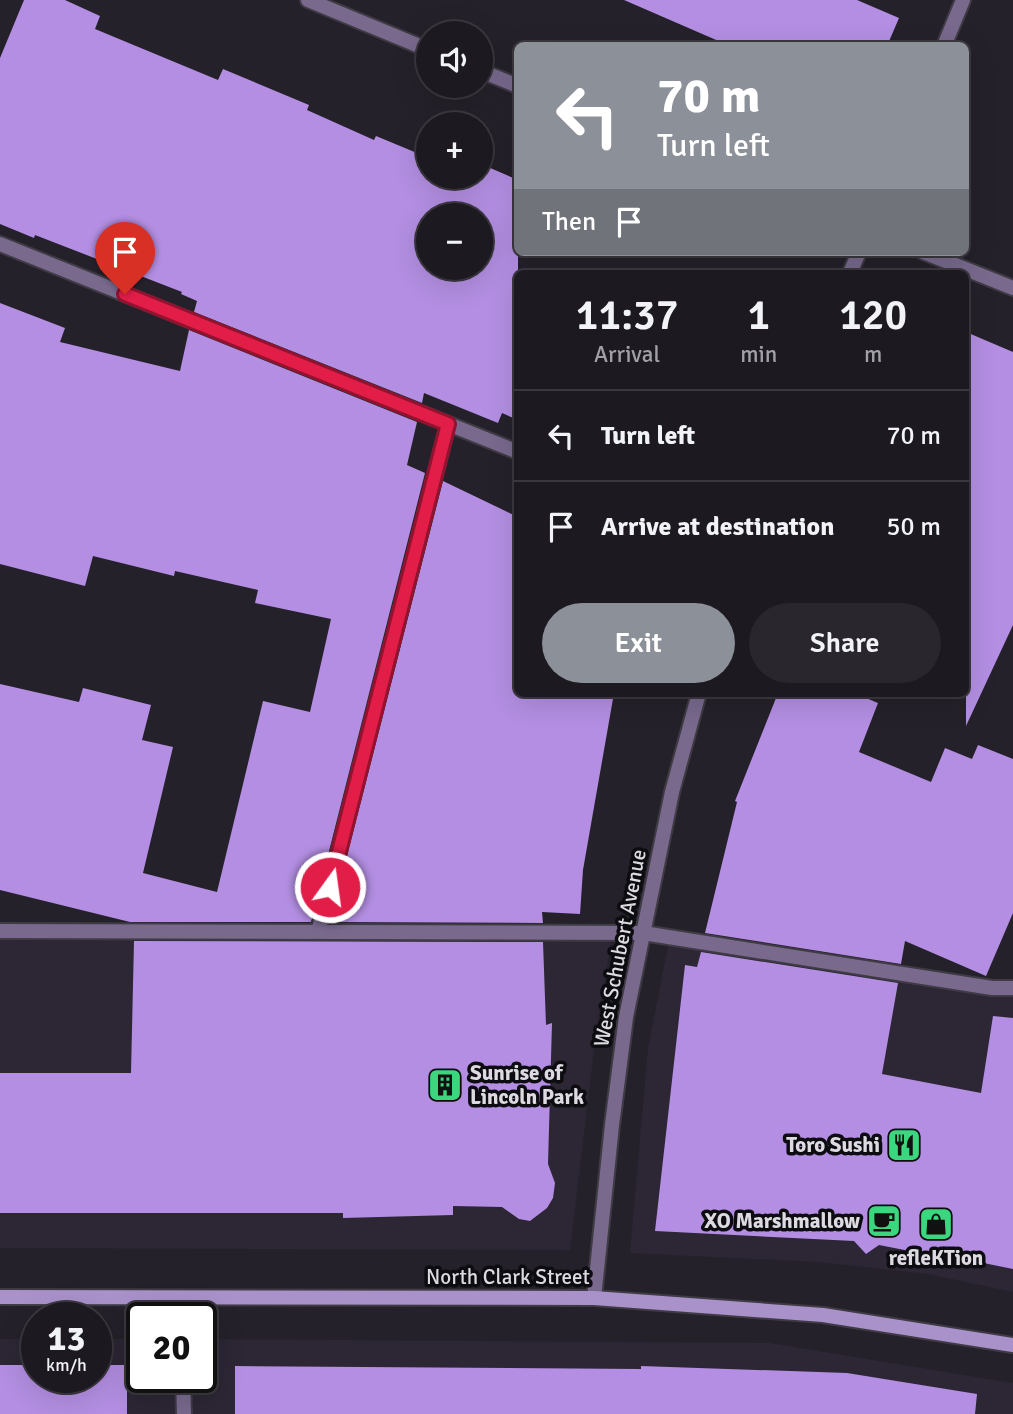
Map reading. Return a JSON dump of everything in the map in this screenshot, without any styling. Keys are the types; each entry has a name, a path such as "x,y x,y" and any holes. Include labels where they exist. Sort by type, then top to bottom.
{"main road":[{"name":"North Clark Street","path":"0,1297 594,1297 823,1315 1013,1345"}],"street":[{"path":"308,0 416,45"},
{"path":"946,42 963,0"},
{"path":"493,76 514,84"},
{"path":"0,244 514,451"},
{"path":"933,256 968,270"},
{"path":"969,270 1013,288"},
{"path":"318,932 448,424"},
{"name":"West Schubert Avenue","path":"594,1297 626,1017 672,792 698,697"},
{"path":"0,931 643,933 992,988 1013,987"},
{"path":"183,1393 184,1414"}],"shaded area":[{"path":"614,924 596,1033 570,1250 0,1248 0,925"},
{"path":"671,931 1013,986 1013,1292 928,1274 818,1262 630,1253 648,1048"},
{"path":"0,1339 21,1339 21,1393 112,1393 112,1339 126,1339 126,1393 217,1393 217,1339 770,1343 1013,1383 1013,1414 0,1414"}],"building":[{"path":"24,0 65,0 100,16 95,29 218,80 223,69 309,105 307,110 374,140 376,136 416,153 416,189 493,189 493,169 514,178 514,256 518,256 518,270 514,270 514,418 502,413 498,423 424,393 422,403 194,312 197,301 181,294 182,292 35,235 34,238 0,224 0,58"},
{"path":"624,0 857,0 899,18 889,42 721,42"},
{"path":"0,303 65,328 60,342 180,371 189,330 417,422 407,465 425,473 311,922 130,922 0,890 0,684 79,702 83,688 151,705 142,740 173,747 143,873 217,892 263,701 310,712 331,619 255,603 258,590 175,571 174,576 93,556 85,586 0,564"},
{"path":"969,333 1013,352 1013,625 966,726 966,697 969,697"},
{"path":"443,481 514,515 514,697 613,697 583,870 580,914 542,912 543,923 330,922"},
{"path":"776,697 864,697 878,703 859,752 931,782 945,748 972,759 978,745 1013,759 1013,913 986,976 905,941 901,964 705,933 737,802 735,801"},
{"path":"134,941 543,942 546,1025 552,1023 548,1164 555,1183 553,1198 547,1208 530,1221 519,1219 502,1207 453,1206 453,1215 343,1218 343,1213 0,1213 0,1073 131,1073"},
{"path":"701,952 898,983 882,1074 981,1093 993,1016 1013,1018 1013,1269 949,1256 934,1263 925,1254 879,1245 866,1254 854,1241 655,1231 685,965 697,967"},
{"path":"0,1365 21,1365 21,1393 112,1393 112,1365 126,1365 127,1414 0,1414"},
{"path":"235,1366 641,1369 641,1366 847,1373 977,1394 975,1414 235,1414"}],"place":[{"name":"Sunrise of Lincoln Park","path":"445,1085"},
{"name":"Toro Sushi","path":"904,1145"},
{"name":"XO Marshmallow","path":"884,1221"},
{"name":"refleKTion","path":"936,1224"}],"route":[{"path":"125,294 448,424 330,887"}]}
